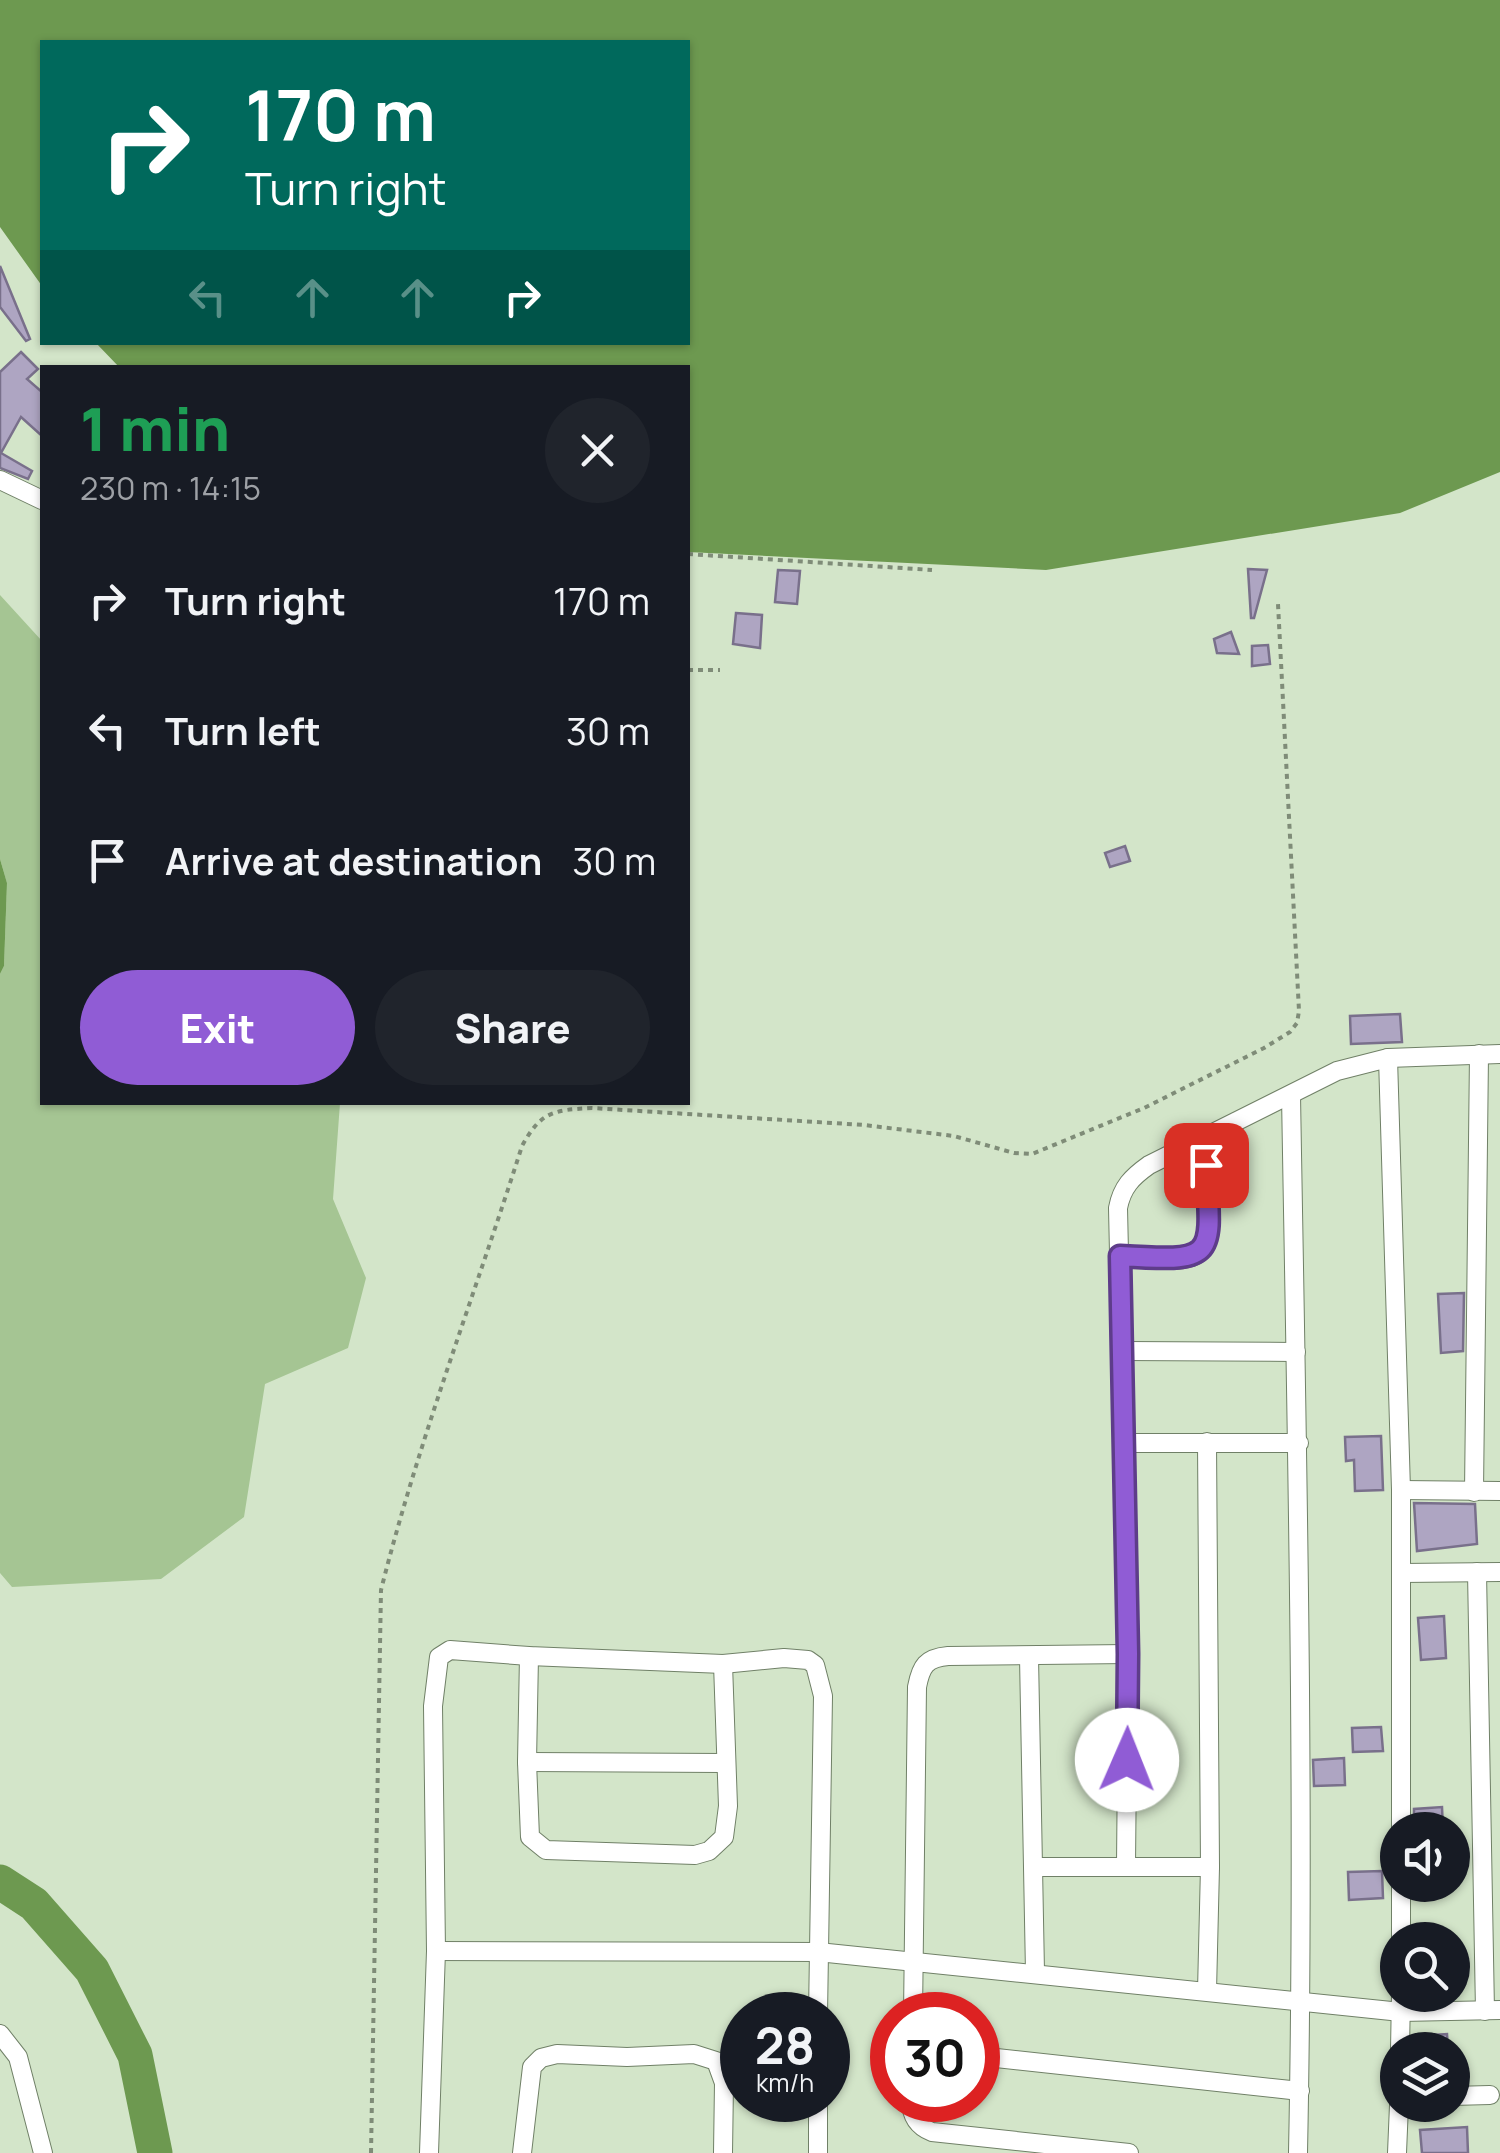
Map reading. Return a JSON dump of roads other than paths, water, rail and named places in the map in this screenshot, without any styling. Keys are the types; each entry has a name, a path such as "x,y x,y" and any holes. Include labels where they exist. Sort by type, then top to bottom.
{"street":[{"path":"0,480 40,499"},
{"path":"1474,1492 1479,1054"},
{"path":"1126,1865 1128,1654 1118,1208 1123,1189 1149,1165 1338,1071 1388,1058 1500,1054"},
{"path":"1388,1058 1402,1573 1401,1812"},
{"path":"1292,1095 1302,2001 1298,2153"},
{"path":"1120,1256 1189,1258 1200,1252 1210,1218 1205,1138"},
{"path":"1123,1351 1296,1352"},
{"path":"1207,1442 1207,1991"},
{"path":"1124,1443 1298,1443"},
{"path":"1400,1490 1500,1491"},
{"path":"1478,1572 1492,2011"},
{"path":"1402,1573 1500,1572"},
{"path":"429,2153 436,1952 433,1706 440,1657 450,1650 724,1664 784,1658 808,1660 820,1674 824,1696 818,1992"},
{"path":"913,1992 920,1672 933,1657 1128,1654"},
{"path":"529,1656 528,1826 534,1843 546,1850 695,1855 709,1851 724,1837 728,1806 724,1664"},
{"path":"1029,1657 1035,1972"},
{"path":"527,1762 724,1763"},
{"path":"1035,1868 1210,1866"},
{"path":"436,1952 818,1952 1302,2001 1380,2003"},
{"path":"0,2034 18,2057 43,2153"},
{"path":"522,2153 532,2067 541,2058 556,2054 694,2054 716,2061 724,2083 723,2153"},
{"path":"1000,2058 1300,2091"},
{"path":"1470,2096 1490,2095"},
{"path":"818,2122 818,2153"},
{"path":"917,2122 932,2132 1129,2153"},
{"path":"1397,2153 1398,2122"}],"waterway":[{"path":"0,1882 34,1904 92,1970 135,2055 155,2153"}]}
